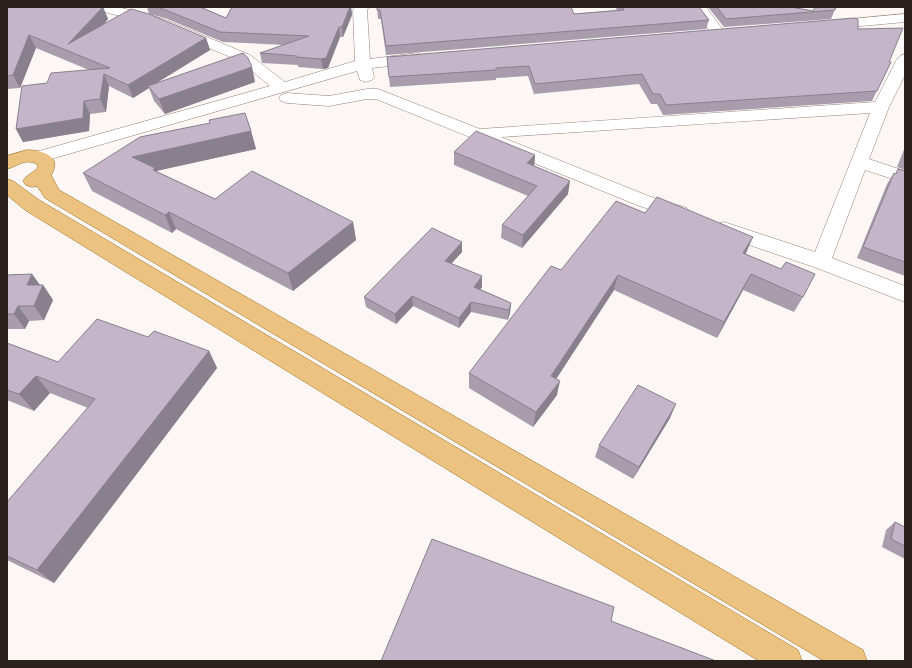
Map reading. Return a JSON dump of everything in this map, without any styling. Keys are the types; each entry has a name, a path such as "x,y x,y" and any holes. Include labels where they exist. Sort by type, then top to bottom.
{"main road":[{"path":"10,160 30,156 42,166 47,188 52,194 852,661"},
{"path":"7,185 22,185 31,182 42,166"},
{"path":"7,185 32,205 787,661"}],"street":[{"path":"102,7 159,22 245,58 285,93 329,101 367,94 378,94 644,201 821,262 905,294"},
{"path":"699,7 719,39"},
{"path":"884,7 905,12"},
{"path":"356,9 364,71"},
{"path":"905,18 816,31 905,27"},
{"path":"821,262 881,107 899,87 905,59"},
{"path":"42,166 285,93 337,82 364,71 431,62"},
{"path":"479,134 881,107"},
{"path":"859,162 905,177"}],"building":[{"path":"7,7 103,7 68,44 131,9 149,14 206,38 128,85 104,74 100,99 84,101 83,118 16,129 22,86 47,83 51,73 110,68 29,35 13,75 7,76"},
{"path":"158,7 200,7 226,18 232,7 350,7 342,27 339,27 326,58 321,59 260,53 309,36 220,32"},
{"path":"377,7 571,7 574,14 624,10 622,7 699,7 709,20 386,46 380,10 377,10"},
{"path":"717,7 791,7 813,11 815,7 836,7 835,10 726,19"},
{"path":"854,18 858,19 858,29 903,28 889,62 891,62 877,91 666,105 660,94 653,94 642,74 535,84 529,66 496,68 496,70 389,77 387,57"},
{"path":"243,53 248,58 252,67 159,99 148,86"},
{"path":"245,113 251,131 132,157 155,168 153,170 215,199 252,171 353,222 288,273 169,212 165,215 83,173 140,137 210,123 209,120"},
{"path":"476,131 535,155 527,163 570,181 523,235 502,225 537,186 454,152"},
{"path":"898,169 905,171 905,262 863,247 894,173 896,174"},
{"path":"657,197 753,237 743,253 781,269 786,262 815,274 803,297 751,274 724,322 618,275 551,376 560,381 536,412 469,373 551,266 561,270 616,201 645,213"},
{"path":"432,228 462,242 445,261 482,276 474,287 511,303 509,310 471,302 459,318 412,296 395,314 364,297"},
{"path":"32,274 27,285 43,285 34,306 18,306 14,314 7,314 7,275"},
{"path":"97,319 148,337 154,331 209,351 37,570 7,556 7,502 95,399 36,376 19,394 7,390 7,343 58,362"},
{"path":"638,385 676,404 639,467 599,445"},
{"path":"895,522 905,527 905,546 891,539"},
{"path":"432,539 614,607 611,621 716,661 381,661"}]}
